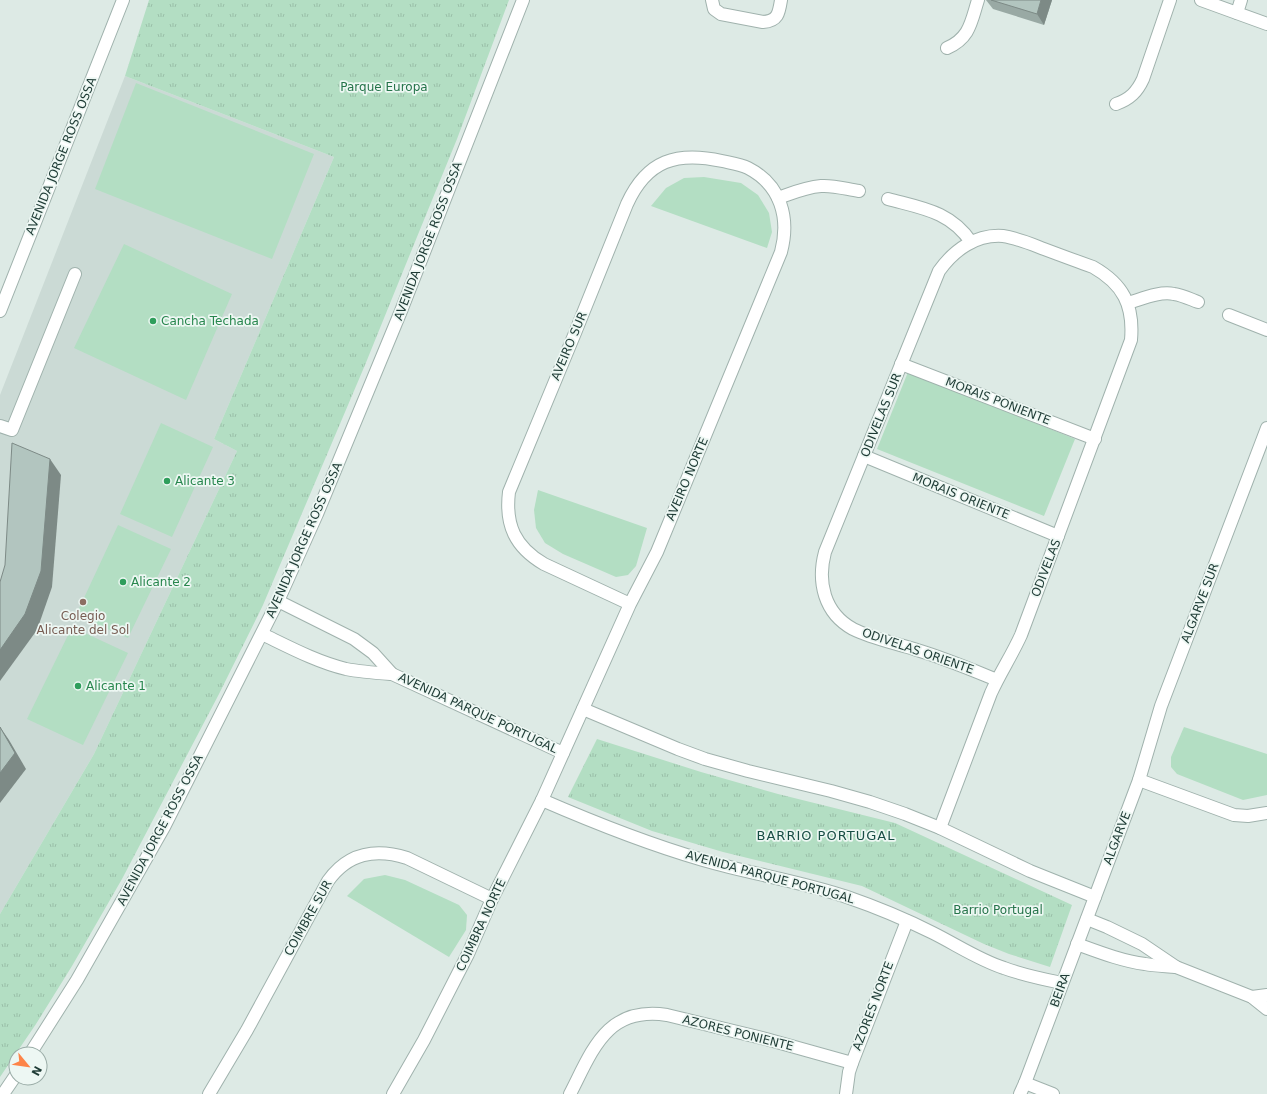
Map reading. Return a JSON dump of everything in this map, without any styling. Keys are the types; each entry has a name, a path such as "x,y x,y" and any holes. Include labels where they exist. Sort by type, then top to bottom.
{"street":[{"name":"AVENIDA JORGE ROSS OSSA","path":"0,311 123,0"},
{"name":"AVENIDA JORGE ROSS OSSA","path":"35,1046 77,980 164,827 278,601 317,514 401,311 523,0"},
{"path":"712,0 714,9 721,14 763,22 769,22 777,16 781,0"},
{"path":"947,48 962,40 968,32 978,0"},
{"path":"1116,104 1125,101 1139,88 1170,0"},
{"path":"1201,0 1267,24"},
{"path":"1237,13 1241,0"},
{"name":"AVEIRO SUR","path":"630,604 544,564 526,551 513,532 508,519 507,505 509,492 627,204 632,193 641,180 653,169 663,163 683,157 697,157 729,162 748,168 770,185 778,198"},
{"path":"778,198 806,189 822,186 859,191"},
{"name":"AVEIRO NORTE","path":"563,753 630,604 657,552 781,252 785,230 785,218 778,198"},
{"path":"888,199 945,217 957,225 971,242 989,237 1004,236 1092,267 1104,273 1114,282 1128,303 1166,293 1198,302"},
{"name":"ODIVELAS SUR","path":"827,601 821,577 823,558 939,271 953,255 971,242"},
{"path":"0,426 12,430 75,274"},
{"name":"ODIVELAS","path":"940,828 997,680 1019,640 1131,340 1132,325 1128,303"},
{"path":"1229,315 1267,330"},
{"name":"MORAIS PONIENTE","path":"901,364 1095,439"},
{"name":"ALGARVE SUR","path":"1139,780 1161,706 1267,428"},
{"name":"MORAIS ORIENTE","path":"864,456 1058,536"},
{"name":"AVENIDA PARQUE PORTUGAL","path":"278,601 354,638 373,652 392,674"},
{"name":"ODIVELAS ORIENTE","path":"827,601 833,612 842,621 858,631 935,656 997,680"},
{"name":"AVENIDA PARQUE PORTUGAL","path":"262,634 305,654 334,665 369,673 392,674 563,753"},
{"path":"583,709 705,759 748,772 831,791 870,802 940,828 1030,871 1095,897"},
{"name":"COIMBRA NORTE","path":"393,1094 424,1040 479,932 492,899 542,800 563,753"},
{"path":"1139,780 1234,815 1248,816 1267,813"},
{"name":"ALGARVE","path":"1095,897 1139,780"},
{"name":"AVENIDA PARQUE PORTUGAL","path":"542,800 651,844 704,860 803,884 878,908 1003,968 1040,979 1062,983"},
{"name":"COIMBRE SUR","path":"209,1094 328,881 335,871 348,862 362,856 376,853 392,854 407,858 492,899"},
{"name":"BEIRA","path":"1022,1089 1095,897"},
{"path":"1086,919 1137,941 1176,967 1252,996 1267,1009"},
{"name":"AZORES NORTE","path":"846,1094 852,1062 907,921"},
{"path":"1077,944 1133,962 1176,967"},
{"path":"1252,996 1267,995"},
{"name":"AZORES PONIENTE","path":"570,1094 602,1036 612,1026 638,1014 653,1013 667,1015 852,1062"},
{"path":"1022,1089 1053,1094"}],"shaded area":[{"name":"Colegio Alicante del Sol","path":"125,76 334,157 214,439 237,451 94,754 0,914 0,395"}],"green space":[{"name":"Parque Europa","path":"149,0 509,0 457,139 365,365 263,605 219,694 122,879 72,966 21,1046 8,1046 8,1065 0,1077 0,914 94,754 237,451 214,439 334,157 125,76"},
{"path":"136,83 314,154 272,259 95,189"},
{"path":"704,177 741,183 758,195 769,213 772,232 767,248 651,206 666,188 684,178"},
{"name":"Cancha Techada","path":"124,244 232,294 186,400 74,348"},
{"path":"908,372 1075,439 1044,516 877,449"},
{"name":"Alicante 3","path":"161,423 213,447 172,537 120,514"},
{"path":"538,490 647,528 636,566 628,575 616,577 563,554 545,543 536,528 534,510"},
{"name":"Alicante 2","path":"118,525 171,549 128,638 76,615"},
{"name":"Alicante 1","path":"72,627 128,653 83,745 27,719"},
{"path":"1184,727 1267,754 1267,795 1243,800 1177,774 1171,767 1171,757"},
{"name":"Barrio Portugal","path":"597,739 701,772 778,794 895,823 1072,905 1050,967 1009,954 984,944 862,886 723,852 652,831 568,797"},
{"path":"385,875 405,880 459,905 467,915 466,930 449,957 347,896 364,879"}],"building":[{"path":"991,0 1041,0 1037,14"},
{"path":"12,443 50,459 41,571 25,614 0,650 0,582 5,565"},
{"path":"0,727 15,753 0,773"}],"place":[{"name":"Cancha Techada","path":"153,321"},
{"name":"Alicante 3","path":"167,481"},
{"name":"Alicante 2","path":"123,582"},
{"name":"Colegio Alicante del Sol","path":"83,602"},
{"name":"Alicante 1","path":"78,686"}],"district":[{"name":"BARRIO PORTUGAL","path":"826,835"}]}
